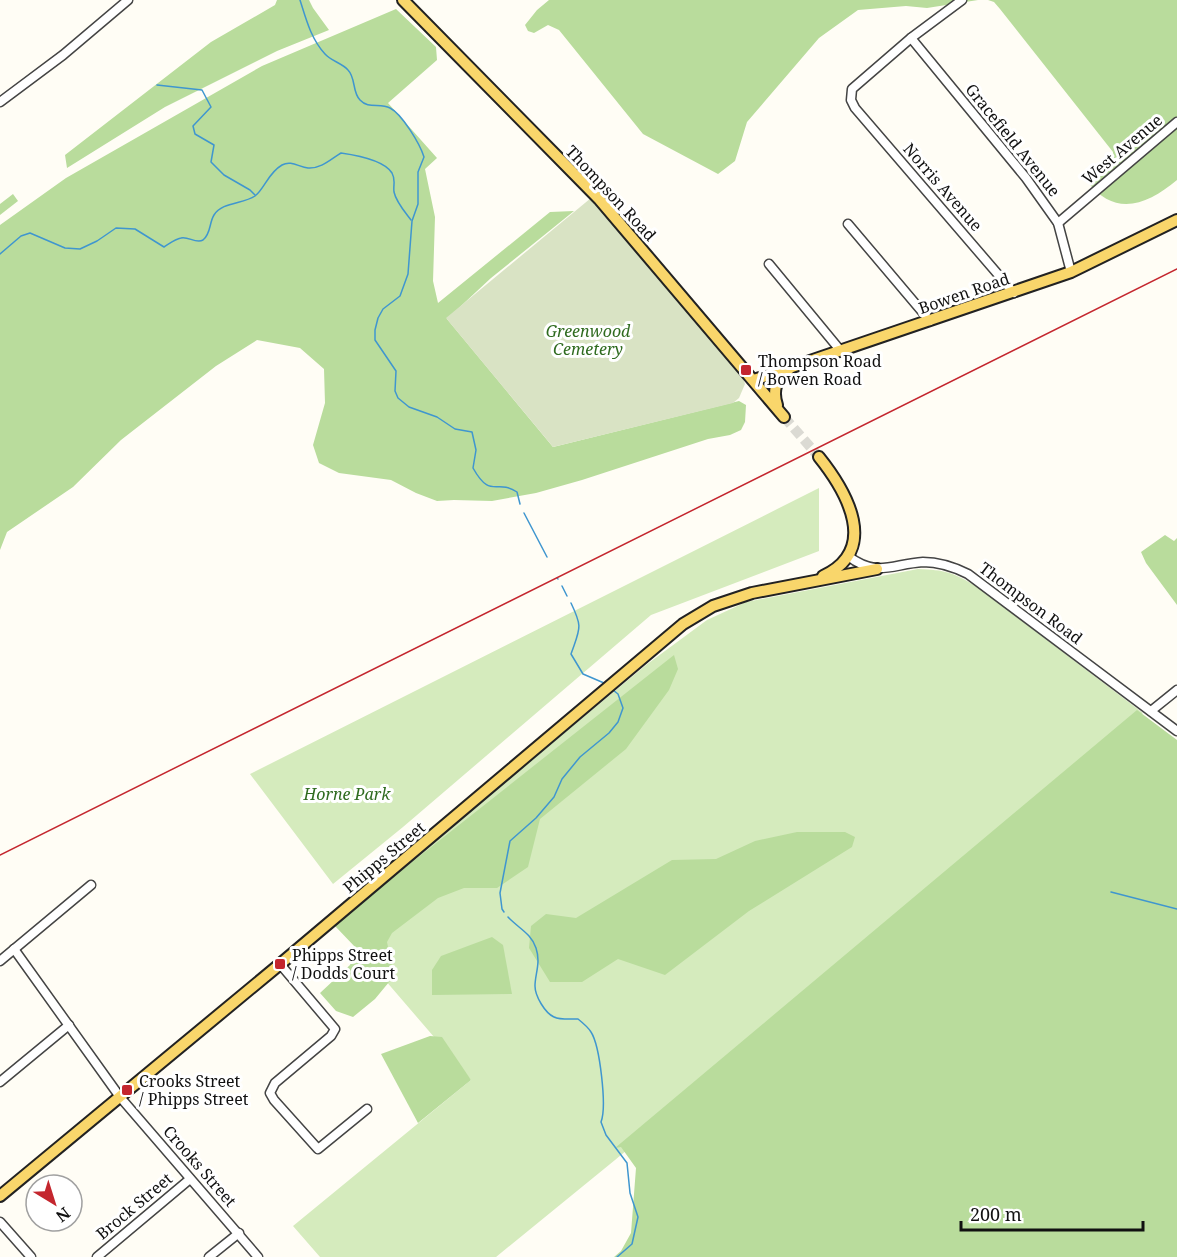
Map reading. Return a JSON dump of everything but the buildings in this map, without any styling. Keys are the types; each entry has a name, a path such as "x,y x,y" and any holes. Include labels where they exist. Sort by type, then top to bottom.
{"main road":[{"name":"Thompson Road","path":"403,0 599,199 783,415 775,402 775,385 781,375 800,364"},
{"name":"Bowen Road","path":"754,380 1071,272 1177,220"},
{"path":"808,582 828,574 848,556 853,547 854,536 851,511 836,479 819,457"},
{"name":"Phipps Street","path":"0,1196 280,964 683,624 713,606 752,593 877,569"}],"street":[{"path":"0,102 63,55 128,0"},
{"path":"911,38 962,0"},
{"name":"Norris Avenue","path":"911,38 852,89 851,100 855,108 1014,292"},
{"name":"Gracefield Avenue","path":"911,38 1026,178 1058,223 1071,272"},
{"name":"West Avenue","path":"1058,223 1177,122"},
{"path":"848,224 930,321"},
{"path":"769,264 840,350"},
{"path":"848,556 865,567 877,569"},
{"name":"Thompson Road","path":"877,569 925,562 956,568 968,574 1177,731"},
{"path":"1151,711 1177,690"},
{"path":"0,961 91,885"},
{"name":"Crooks Street","path":"14,949 120,1097 258,1257"},
{"path":"280,964 335,1029 331,1036 275,1083 270,1093 278,1106 318,1149 367,1109"},
{"path":"0,1082 69,1025"},
{"name":"Brock Street","path":"97,1257 190,1179"},
{"path":"0,1222 31,1257"},
{"path":"209,1257 239,1233"}],"green space":[{"path":"277,0 309,0 329,30 277,51 165,107 67,168 65,155 211,42 275,5"},
{"path":"549,0 978,0 927,8 906,6 858,10 819,38 747,122 735,161 718,174 643,134 559,30 548,25 534,33 528,31 525,25"},
{"path":"988,0 1177,0 1177,180 1154,196 1131,204 1120,204 1098,193 1087,181 1113,156 1113,152 1000,9 994,2"},
{"path":"396,9 436,47 437,60 388,103 437,158 425,169 435,217 433,281 438,303 550,212 574,211 491,278 447,319 553,447 739,401 746,405 745,422 741,430 536,493 492,501 437,501 391,480 339,473 319,463 313,445 325,403 324,369 300,348 257,340 216,366 121,440 73,487 7,532 0,550 0,225 66,178 262,66"},
{"path":"13,194 18,201 0,215 0,204"},
{"name":"Greenwood Cemetery","path":"591,198 743,377 745,384 739,398 733,403 553,447 446,318"},
{"name":"Horne Park","path":"819,488 819,551 651,615 333,884 250,774"},
{"path":"1165,535 1174,541 1177,538 1177,605 1146,563 1141,552"},
{"path":"918,569 949,573 977,587 1143,713 1102,752 496,1257 320,1257 293,1226 471,1080 336,923 646,665 707,620 746,602"},
{"path":"674,655 678,669 669,690 626,749 540,819 528,867 497,888 464,888 438,898 392,933 387,942 394,976 375,999 353,1017 336,1011 320,993 350,965 356,948 335,926 340,919"},
{"path":"1137,710 1177,740 1177,1257 614,1257 621,1251 631,1233 636,1168 621,1147 615,1148"},
{"path":"797,832 845,832 855,837 852,847 749,911 665,975 618,959 582,982 550,982 529,948 531,926 546,914 576,918 672,860 716,859 755,841"},
{"path":"492,937 503,945 512,994 432,995 432,970 441,956"},
{"path":"430,1036 442,1037 471,1080 418,1123 381,1054"}],"waterway":[{"path":"300,0 316,42 327,56 350,73 360,100 363,103 395,111 410,130 424,157 418,172 418,204 412,221 408,274 400,296 383,309 375,330 375,340 396,371 395,391 398,398 409,407 437,417 455,429 472,432 476,450 473,468 479,478 489,486 510,488 517,492 520,504"},
{"path":"157,85 202,90 211,107 193,126 195,134 214,145 211,162 224,175 255,195"},
{"path":"0,254 21,236 30,233 65,248 80,249 116,228 135,229 164,247 181,238 200,241 207,235 212,218 218,211 227,205 255,196 273,172 282,165 292,163 313,168 341,153 369,159 388,168 394,178 394,192 397,199 411,220"},
{"path":"524,513 547,557"},
{"path":"562,586 567,596"},
{"path":"571,603 579,623 571,654 583,674 604,683"},
{"path":"504,912 500,893 510,841 536,818 554,797 562,779 580,757 609,733 618,722 623,708 618,694 613,690"},
{"path":"1111,892 1177,909"},
{"path":"508,917 528,934 536,948 538,959 535,990 544,1008 556,1018 578,1019 588,1028 594,1039 600,1063 603,1091 601,1122 606,1135 627,1163 630,1193 638,1217 632,1244 617,1257"}],"tunnel":[{"path":"784,417 819,457"}],"railway":[{"path":"0,855 1177,269"}],"place":[{"name":"Thompson Road / Bowen Road","path":"746,370"},
{"name":"Phipps Street / Dodds Court","path":"280,964"},
{"name":"Crooks Street / Phipps Street","path":"127,1090"}]}
